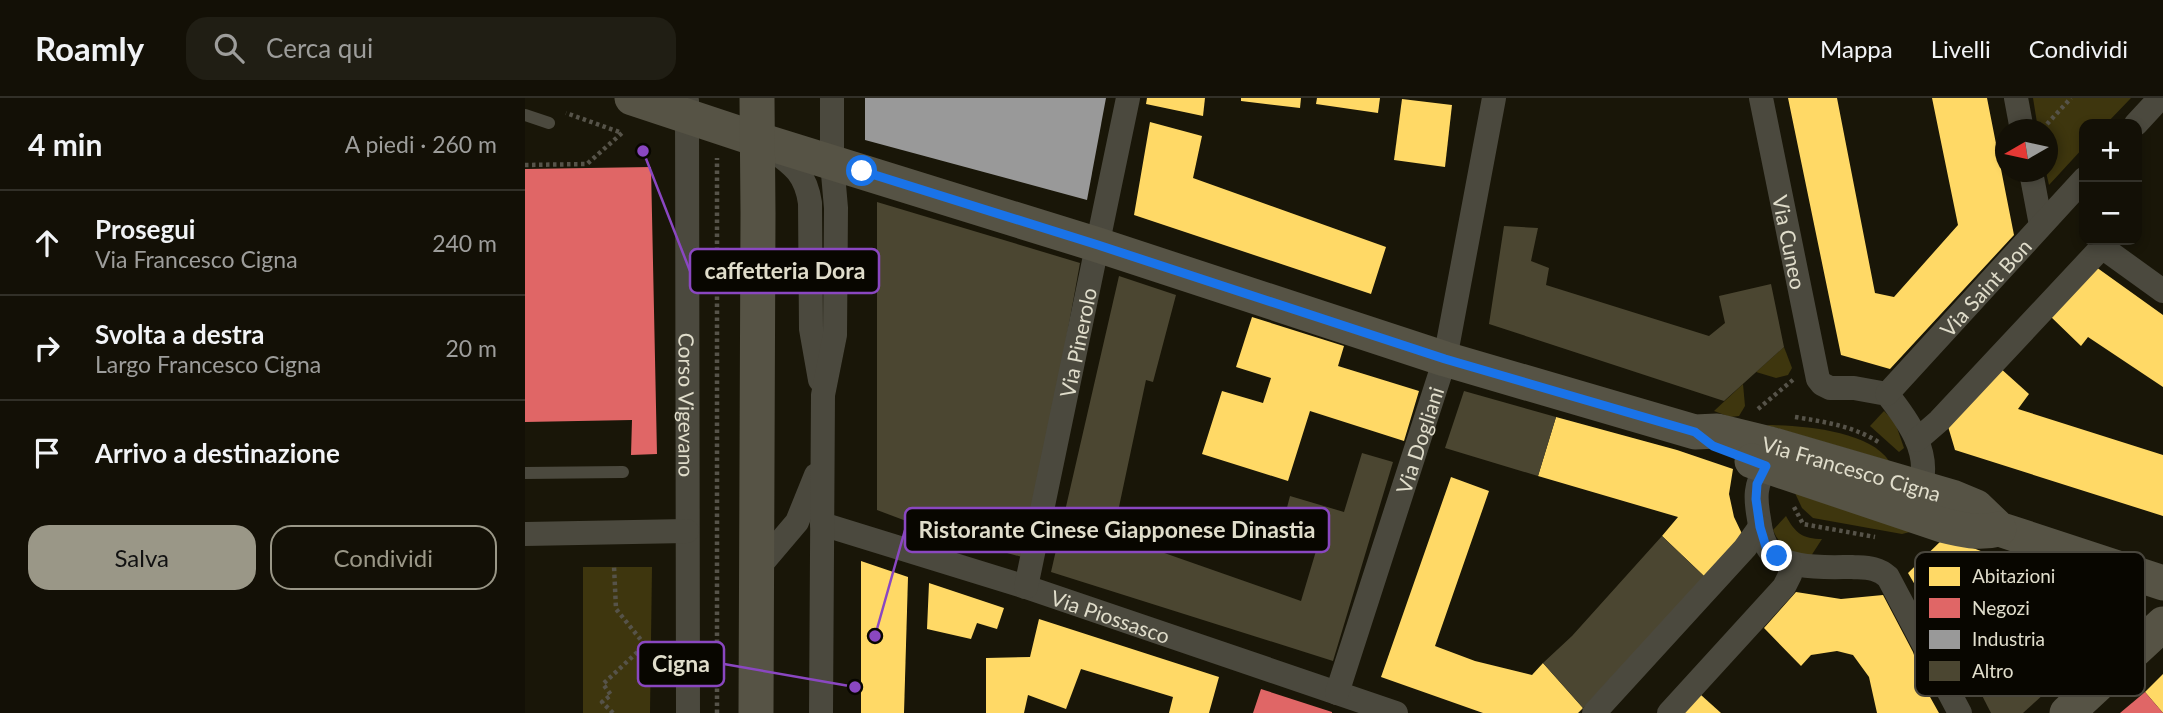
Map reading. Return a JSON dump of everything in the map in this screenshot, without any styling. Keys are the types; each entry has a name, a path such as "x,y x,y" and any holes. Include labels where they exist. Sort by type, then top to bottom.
{"street":[{"name":"Via Francesco Cigna","path":"632,98 687,107 756,139 1098,245 1445,359 1695,432 1717,431 1747,438 1849,480 1931,521 1970,531 1999,529"},
{"path":"756,713 757,98"},
{"path":"821,713 823,395 835,335 836,208 832,162 832,98"},
{"name":"Via Pinerolo","path":"1026,587 1128,98"},
{"name":"Via Dogliani","path":"1337,693 1445,359 1494,98"},
{"name":"Via Cuneo","path":"1761,98 1814,366 1811,379"},
{"path":"2016,98 2020,119"},
{"path":"2141,119 2160,98"},
{"name":"Corso Vigevano","path":"687,107 688,713"},
{"path":"756,139 799,171 808,188 811,329 823,395"},
{"path":"2033,182 2041,225"},
{"name":"Via Saint Bon","path":"1887,394 2081,182"},
{"path":"1917,440 1939,421 2102,247 2163,291"},
{"path":"1811,379 1830,388 1854,388 1887,394 1905,416 1917,440 1924,465 1920,487"},
{"name":"Via Francesco Cigna","path":"1695,432 1713,446 1766,466"},
{"path":"758,568 797,522 813,485 821,457"},
{"path":"1849,480 1780,457 1766,466 1757,484 1756,499 1766,547 1790,564 1881,570 1888,577 1915,628"},
{"name":"Via Francesco Cigna","path":"1849,480 1920,487 1952,497 1976,507 1999,529 2069,552"},
{"name":"Via Piossasco","path":"822,524 1026,587 1396,713"},
{"path":"1594,713 1745,548 1760,527"},
{"path":"525,534 687,531"},
{"path":"1669,713 1784,587 1790,575 1790,564"},
{"name":"Via Francesco Cigna","path":"2145,577 2163,583"},
{"path":"2145,641 2163,624"},
{"path":"1951,696 1960,713"},
{"path":"2067,713 2085,696"}],"lane":[{"path":"525,116 549,123"},
{"path":"525,473 623,472"}],"path":[{"path":"2051,119 2071,98"},
{"path":"525,165 587,164 622,133"},
{"path":"717,181 717,713"},
{"path":"1757,410 1811,379"},
{"path":"613,713 602,702 611,695 603,684 645,645 615,609 614,566"}],"shaded area":[{"path":"2033,98 2131,98 2111,119 2079,119 2079,152 2058,175 2058,119 2036,119"},
{"path":"1784,347 1792,368 1788,375 1776,378 1756,372"},
{"path":"1743,384 1745,406 1739,416 1730,417 1714,411"},
{"path":"1884,411 1895,422 1904,448 1899,452 1870,426"},
{"path":"1766,425 1814,428 1850,436 1866,442 1889,461"},
{"path":"1794,491 1910,532 1902,534 1813,518 1802,508"},
{"path":"1786,516 1800,534 1822,539 1811,556 1788,549 1779,541 1773,530"},
{"path":"583,567 652,567 650,713 583,713"}],"building: Abitazioni":[{"path":"1147,98 1205,98 1203,116 1146,104"},
{"path":"1241,98 1301,98 1300,108 1241,101"},
{"path":"1317,98 1380,98 1378,113 1316,104"},
{"path":"1788,98 1837,98 1875,293 1894,297 1958,225 1932,98 1987,98 1995,139 1995,182 2004,182 2014,235 1890,369 1841,355"},
{"path":"1402,99 1452,105 1445,167 1394,160"},
{"path":"1150,122 1202,136 1193,178 1386,247 1371,294 1134,215"},
{"path":"2096,267 2163,315 2163,387 2088,337 2081,346 2049,315"},
{"path":"1252,317 1344,346 1338,366 1419,391 1404,441 1310,411 1288,481 1202,454 1222,391 1263,403 1271,378 1236,367"},
{"path":"1999,367 2029,394 2018,409 2163,455 2163,516 1955,450 1947,423"},
{"path":"1556,417 1677,450 1733,469 1729,494 1734,517 1744,538 1705,577 1662,536 1678,517 1538,476"},
{"path":"1451,477 1489,491 1435,646 1475,661 1532,675 1543,663 1583,708 1578,713 1483,713 1381,677"},
{"path":"1945,537 1983,552 1930,552"},
{"path":"861,561 908,577 904,713 861,713"},
{"path":"1915,566 1915,585 1908,573"},
{"path":"929,583 1004,608 997,629 977,623 971,639 927,629"},
{"path":"1796,592 1841,599 1883,595 1915,658 1915,696 1929,696 1939,713 1877,713 1869,677 1853,655 1837,651 1811,655 1801,666 1764,628"},
{"path":"1039,619 1219,677 1209,713 1169,713 1173,697 1081,669 1066,709 1028,695 1024,713 986,713 986,658 1030,657"},
{"path":"2163,674 2163,713 2145,692"},
{"path":"1701,695 1721,713 1683,713"}],"building: Negozi":[{"path":"651,167 657,454 631,455 632,420 525,422 525,169"},
{"path":"1261,689 1332,712 1332,713 1253,713"},
{"path":"2145,692 2163,713 2120,713 2140,696 2145,696"}],"building: Industria":[{"path":"865,98 1106,98 1087,200 865,140"}],"building: Altro":[{"path":"877,202 1080,263 1022,557 946,536 877,510"},
{"path":"1504,226 1538,228 1531,261 1549,268 1546,285 1709,336 1725,323 1719,296 1771,284 1784,347 1724,401 1489,324"},
{"path":"1119,276 1176,295 1153,382 1146,380 1113,535 1301,601 1322,531 1284,519 1290,496 1344,512 1362,453 1393,462 1333,661 1051,572"},
{"path":"1464,391 1556,417 1538,476 1445,448"},
{"path":"1662,536 1705,577 1583,708 1543,663 1572,636"},
{"path":"1982,696 2042,696 2023,713 1991,713"}],"place":[{"name":"caffetteria Dora","path":"643,151"},
{"name":"Ristorante Cinese Giapponese Dinastia","path":"875,636"},
{"name":"Cigna","path":"855,687"}],"route":[{"path":"862,171 1445,359 1695,432 1713,446 1766,466 1758,480 1756,499 1766,547 1777,556"}]}
